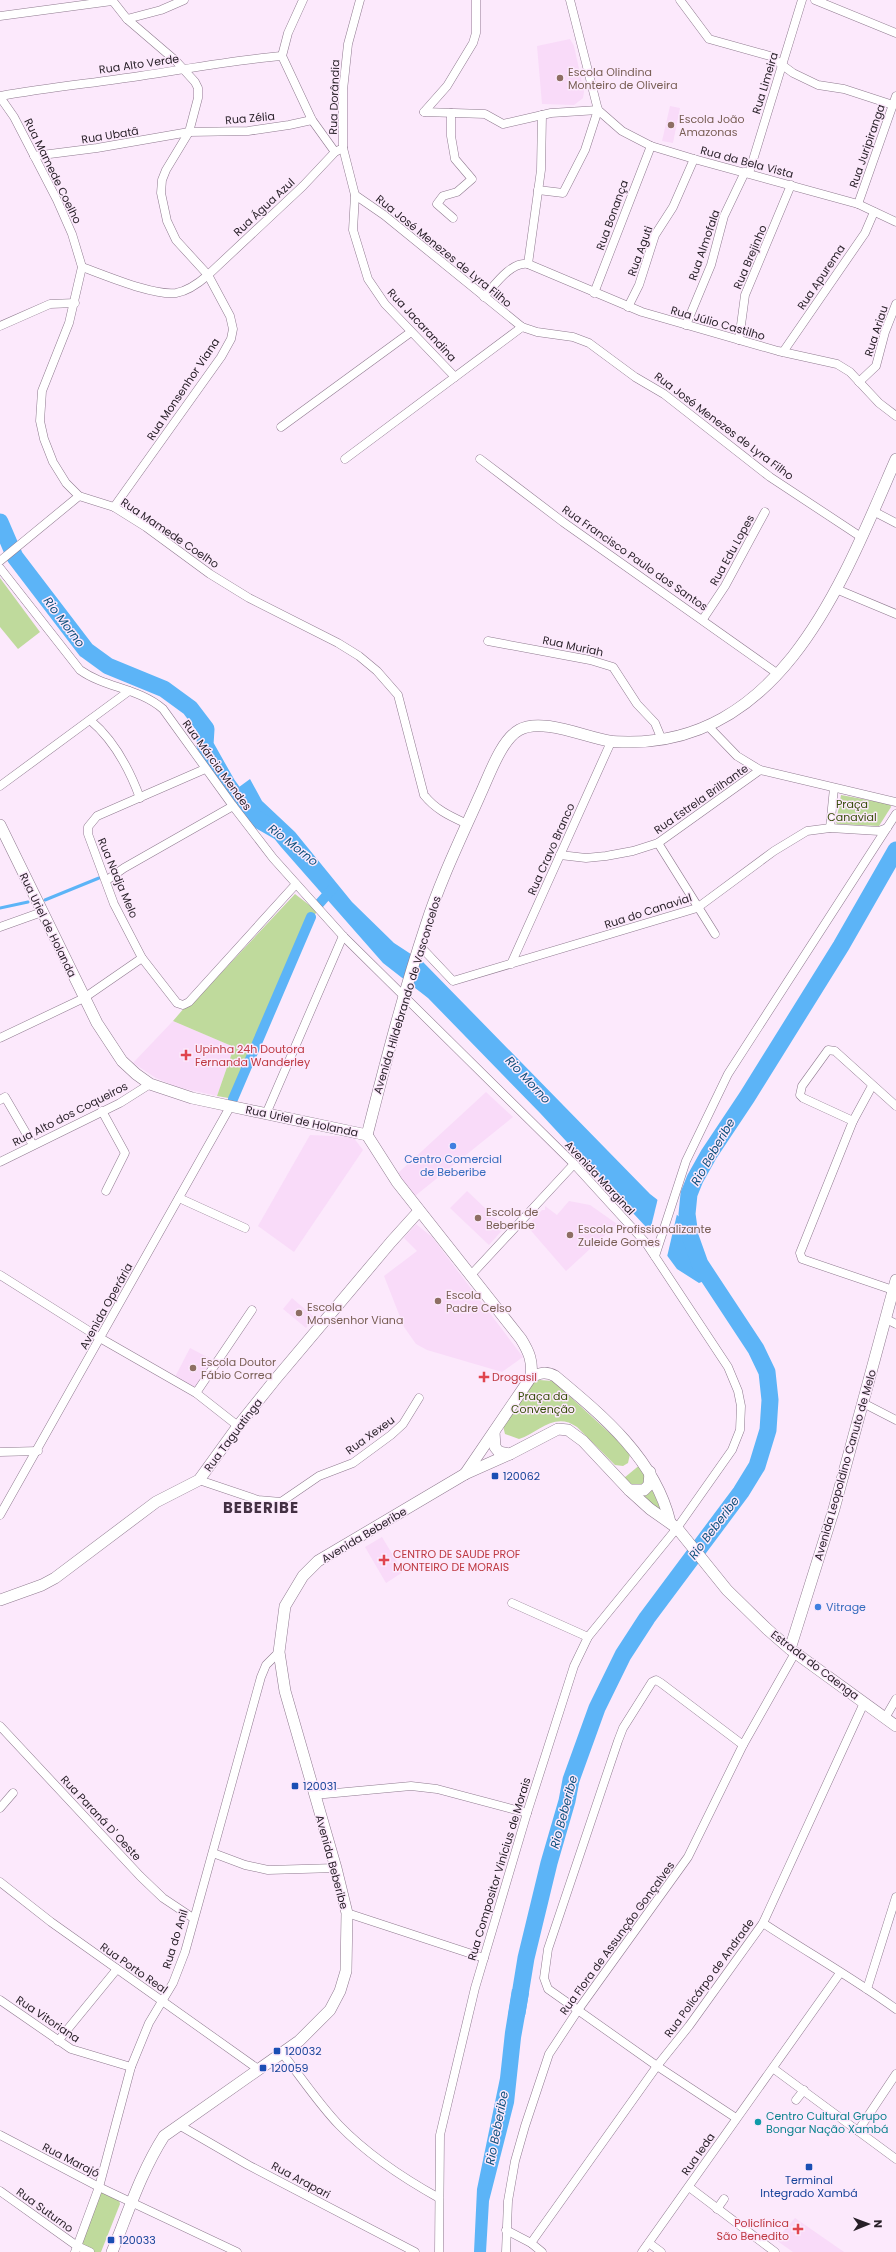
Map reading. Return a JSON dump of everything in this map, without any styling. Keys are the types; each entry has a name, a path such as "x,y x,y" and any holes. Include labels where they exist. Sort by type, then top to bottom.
{"main road":[{"name":"Avenida Hildebrando de Vasconcelos","path":"366,1135 418,951 438,890 498,756 510,738 519,730 540,726 611,742 662,740 708,726 747,702 778,674 814,628 836,589 862,537 896,459"},
{"name":"Rua Uriel de Holanda","path":"0,825 84,998 110,1045 122,1061 150,1084 192,1098 366,1135 382,1162 521,1339 530,1353 532,1366 531,1377"},
{"name":"Rua Taguatinga","path":"0,1600 42,1585 55,1578 156,1502 199,1480 238,1426 391,1242 420,1211"},
{"name":"Avenida Leopoldino Canuto de Melo","path":"792,1651 834,1509 863,1403 891,1321 895,1285"},
{"path":"531,1377 541,1373 550,1373 555,1376 620,1434 650,1471 666,1504 674,1525"},
{"name":"Avenida Beberibe","path":"465,1474 494,1429 531,1377"},
{"path":"494,1429 495,1448 499,1452 510,1454"},
{"name":"Avenida Beberibe","path":"112,2252 152,2155 164,2136 282,2053 318,2023 330,2010 340,1991 346,1971 346,1913 336,1868 285,1691 278,1652 285,1606 303,1576 318,1561 465,1474 510,1454 558,1429 576,1434 607,1464 629,1490"},
{"path":"629,1490 644,1490 649,1485 650,1471"},
{"path":"629,1490 650,1509 674,1525"},
{"name":"Estrada do Caenga","path":"674,1525 727,1590 792,1651 896,1726"}],"street":[{"path":"0,16 112,0"},
{"name":"Rua Monsenhor Viana","path":"112,0 127,19 183,68 198,88 198,98 189,132 166,170 162,180 161,193 167,221 176,240 208,275 230,316 233,329 231,338 221,357 114,507"},
{"path":"127,19 161,10 184,0"},
{"path":"303,0 288,32 282,56 312,120 335,152"},
{"name":"Rua Dorândia","path":"355,195 343,148 344,65 360,0"},
{"path":"476,0 476,33 473,43 447,86 424,112 485,114 503,124 542,115 598,110"},
{"path":"538,190 563,193 585,150 598,110 570,0"},
{"path":"680,0 708,39 770,56 782,65 818,85 844,89 893,105"},
{"name":"Rua Limeira","path":"747,173 802,0"},
{"path":"814,0 896,32"},
{"name":"Rua Alto Verde","path":"0,96 238,60 282,56"},
{"name":"Rua Mamede Coelho","path":"0,96 14,117 57,200 72,234 82,267 69,323 42,391 40,421 44,439 53,462 66,483 79,496 114,507 243,594 338,643 359,656 377,671 398,695 424,795 432,805 467,824"},
{"name":"Rua Juripiranga","path":"858,204 896,96"},
{"name":"Rua da Bela Vista","path":"598,110 622,131 651,146 858,204 896,222"},
{"path":"451,113 451,136 455,160 472,179 457,192 443,196 437,204 453,218"},
{"path":"484,297 513,267 525,263 538,190 542,148 542,115"},
{"name":"Rua Zélia","path":"189,132 248,131 312,120"},
{"name":"Rua Ubatã","path":"34,156 98,148 189,132"},
{"name":"Rua Bonança","path":"594,293 651,146"},
{"name":"Rua Água Azul","path":"82,267 140,287 164,292 176,293 199,283 303,186 335,152 343,148"},
{"name":"Rua Aguti","path":"628,307 639,285 655,236 673,207 694,159"},
{"name":"Rua Almofala","path":"686,325 711,265 724,216 747,173"},
{"name":"Rua Brejinho","path":"739,340 745,295 791,185"},
{"name":"Rua José Menezes de Lyra Filho","path":"355,195 384,215 522,327 537,332 573,337 589,343 664,394 770,477 862,537"},
{"name":"Rua Jacarandina","path":"355,195 353,230 368,279 385,304 455,377"},
{"name":"Rua Apurema","path":"783,352 865,233 874,212"},
{"name":"Rua Júlio Castilho","path":"525,263 628,307 739,340 837,364 850,372 879,403 896,416"},
{"path":"0,326 50,304 74,303"},
{"name":"Rua Ariau","path":"859,382 876,366 885,332 896,304"},
{"path":"345,459 522,327"},
{"path":"281,427 411,332"},
{"name":"Rua Francisco Paulo dos Santos","path":"480,459 563,522 703,619 778,674"},
{"path":"3,558 28,536 79,496"},
{"path":"874,511 896,523"},
{"name":"Rua Edu Lopes","path":"703,619 725,586 766,512"},
{"name":"Rua Márcia Mendes","path":"0,568 80,670 91,678 129,691 156,703 163,709 232,806 296,884 343,936 407,992"},
{"path":"836,589 896,614"},
{"name":"Rua Muriah","path":"488,640 590,660 612,667 637,704 655,723 662,740"},
{"path":"0,786 129,691"},
{"path":"90,720 104,732 118,752 131,774 140,798 205,769"},
{"path":"708,726 737,756 760,770 896,802"},
{"name":"Rua Cravo Branco","path":"511,964 611,742"},
{"name":"Rua Estrela Brilhante","path":"560,855 586,858 606,856 633,851 658,843 760,770"},
{"path":"830,828 834,788"},
{"name":"Rua Nadja Melo","path":"140,798 97,816 88,827 88,834 107,880 114,904 142,958 177,1003 183,1005 189,1002 296,884"},
{"path":"107,880 124,868 232,806"},
{"path":"656,1252 670,1205 686,1161 728,1074 896,814"},
{"name":"Rua do Canavial","path":"418,951 453,981 697,908 793,837 807,831 830,828 879,831 887,828"},
{"path":"658,843 697,908 715,934"},
{"path":"0,927 42,912"},
{"path":"266,1114 343,936"},
{"path":"0,1038 84,998 142,958"},
{"name":"Avenida Marginal","path":"407,992 574,1164 656,1252 728,1367 738,1390 742,1418 740,1430 732,1450 674,1525"},
{"path":"853,1121 803,1098 800,1091 826,1052 832,1050 896,1106"},
{"name":"Rua Alto dos Coqueiros","path":"0,1162 102,1111 150,1084"},
{"path":"872,1086 853,1121 800,1249 800,1256 802,1259 895,1285"},
{"path":"2,1099 33,1145"},
{"name":"Avenida Operária","path":"0,1515 38,1451 230,1106"},
{"path":"102,1111 125,1153 106,1191"},
{"path":"470,1276 574,1164"},
{"path":"179,1198 245,1228"},
{"path":"0,1275 100,1338 196,1393 238,1426"},
{"path":"196,1393 252,1310"},
{"name":"Rua Xexeu","path":"199,1480 258,1500 281,1502 318,1476 352,1463 391,1435 403,1424 419,1398"},
{"path":"863,1403 896,1420"},
{"path":"0,1452 38,1451"},
{"name":"Rua Compositor Vinícius de Morais","path":"439,2252 440,2135 484,1958 527,1813 574,1666 588,1637 674,1525"},
{"path":"512,1603 588,1637"},
{"name":"Rua Flora de Assunção Gonçalves","path":"506,2252 506,2230 515,2161 543,2069 555,2044 578,2010 688,1857 743,1744 792,1651"},
{"name":"Rua do Anil","path":"76,2249 99,2187 131,2068 149,2023 173,1983 185,1952 261,1677 266,1665 278,1652"},
{"path":"736,2118 657,2066 548,1989 544,1978 548,1949 623,1728 652,1682 656,1680 661,1683 743,1744"},
{"path":"885,1718 896,1699"},
{"name":"Rua Policárpo de Andrade","path":"531,2243 657,2066 689,2026 763,1923 864,1703"},
{"name":"Rua Paraná D' Oeste","path":"0,1726 145,1881 163,1898 194,1918"},
{"path":"314,1795 411,1786 437,1789 527,1813"},
{"path":"0,1808 12,1793"},
{"path":"213,1853 245,1865 268,1870 336,1868"},
{"name":"Rua Porto Real","path":"0,1882 50,1922 258,2069"},
{"path":"867,1989 896,1897"},
{"path":"346,1913 484,1958"},
{"path":"763,1923 896,2009"},
{"path":"58,2041 117,1969"},
{"name":"Rua Ieda","path":"642,2252 840,1973"},
{"name":"Rua Vitoriana","path":"0,2000 58,2041 84,2054 131,2068"},
{"path":"282,2053 338,2124 354,2139 400,2176 439,2198"},
{"path":"774,2068 896,2159"},
{"path":"858,2131 896,2074"},
{"path":"796,2100 804,2090"},
{"name":"Rua Arapari","path":"179,2125 248,2165 415,2252"},
{"name":"Rua Marajó","path":"0,2135 99,2187 237,2252"},
{"path":"688,2187 775,2252"},
{"name":"Rua Suturno","path":"0,2191 76,2249 90,2252"},
{"path":"717,2209 724,2199"},
{"path":"506,2230 531,2243 542,2252"},
{"path":"649,2243 661,2252"}],"shaded area":[{"name":"Escola Olindina Monteiro de Oliveira","path":"570,39 574,46 584,92 583,98 574,105 542,104 537,46"},
{"name":"Escola João Amazonas","path":"670,106 680,108 673,143 662,141"},
{"name":"Upinha 24h Doutora Fernanda Wanderley","path":"173,1021 234,1047 217,1096 177,1087 156,1078 133,1063"},
{"name":"Centro Comercial de Beberibe","path":"486,1092 513,1117 415,1196 397,1174"},
{"path":"310,1135 353,1137 363,1150 294,1252 258,1226"},
{"name":"Escola de Beberibe","path":"467,1191 505,1227 489,1245 450,1208"},
{"name":"Escola Profissionalizante Zuleide Gomes","path":"569,1201 590,1205 617,1224 566,1271 527,1226 542,1210 545,1210 545,1206 557,1215"},
{"name":"Escola Padre Celso","path":"416,1224 432,1237 523,1357 502,1372 427,1350 416,1344 404,1327 384,1276 417,1251 404,1238"},
{"name":"Escola Monsenhor Viana","path":"292,1298 314,1317 306,1328 283,1309"},
{"name":"Escola Doutor Fábio Correa","path":"190,1348 213,1360 195,1391 175,1377"},
{"name":"CENTRO DE SAUDE PROF MONTEIRO DE MORAIS","path":"382,1537 403,1572 386,1583 365,1547"},
{"name":"Policlínica São Benedito","path":"795,2218 844,2252 793,2252 776,2240"}],"green space":[{"path":"0,578 40,632 18,649 0,627"},
{"name":"Praça Canavial","path":"841,795 890,804 891,807 879,826 837,824 836,822"},
{"path":"295,894 317,911 309,925 234,1099 217,1096 234,1047 173,1021 185,1007 192,1004"},
{"name":"Praça da Convenção","path":"539,1380 553,1381 614,1437 630,1454 628,1463 623,1466 615,1465 577,1427 561,1421 547,1424 519,1439 505,1434 503,1426 533,1382"},
{"path":"641,1464 662,1512 662,1514 624,1478"},
{"path":"101,2192 119,2200 120,2204 101,2252 78,2252"}],"water":[{"path":"250,779 262,801 295,832 352,902 394,943 423,962 650,1194 681,1218 684,1241 704,1281 699,1283 677,1269 646,1227 540,1113 428,998 383,963 281,847 235,790"},
{"path":"512,1989 529,1993 521,2038 514,2103 489,2201 486,2252 474,2252 477,2189 500,2078"}],"pier":[{"path":"658,1198 677,1214 667,1257 649,1235"}],"waterway":[{"name":"Rio Morno","path":"0,522 15,557 86,650 108,666 164,689 190,708 206,729 205,745 227,784 235,795 243,799 247,809 255,818 278,831"},
{"name":"Rio Beberibe","path":"517,2013 526,1958 549,1863 567,1801 571,1780 597,1708 623,1655 647,1618 741,1492 757,1466 768,1430 770,1400 767,1372 756,1349 700,1264 690,1236 687,1214 689,1194 695,1179 709,1154 747,1097 841,946 896,850"},
{"path":"45,900 99,878"},
{"path":"319,904 333,888"},
{"path":"0,908 28,902"},
{"path":"233,1099 311,917"}],"place":[{"name":"Escola Olindina Monteiro de Oliveira","path":"560,78"},
{"name":"Escola João Amazonas","path":"671,125"},
{"name":"Upinha 24h Doutora Fernanda Wanderley","path":"186,1055"},
{"name":"Centro Comercial de Beberibe","path":"453,1146"},
{"name":"Escola de Beberibe","path":"478,1218"},
{"name":"Escola Profissionalizante Zuleide Gomes","path":"570,1235"},
{"name":"Escola Padre Celso","path":"438,1301"},
{"name":"Escola Monsenhor Viana","path":"299,1313"},
{"name":"Escola Doutor Fábio Correa","path":"193,1368"},
{"name":"Drogasil","path":"484,1377"},
{"name":"120062","path":"495,1476"},
{"name":"CENTRO DE SAUDE PROF MONTEIRO DE MORAIS","path":"384,1560"},
{"name":"Vitrage","path":"818,1607"},
{"name":"120031","path":"295,1786"},
{"name":"120032","path":"277,2051"},
{"name":"120059","path":"263,2068"},
{"name":"Centro Cultural Grupo Bongar Nação Xambá","path":"758,2122"},
{"name":"Terminal Integrado Xambá","path":"809,2167"},
{"name":"Policlínica São Benedito","path":"798,2229"},
{"name":"120033","path":"111,2240"}],"district":[{"name":"BEBERIBE","path":"261,1508"}]}
